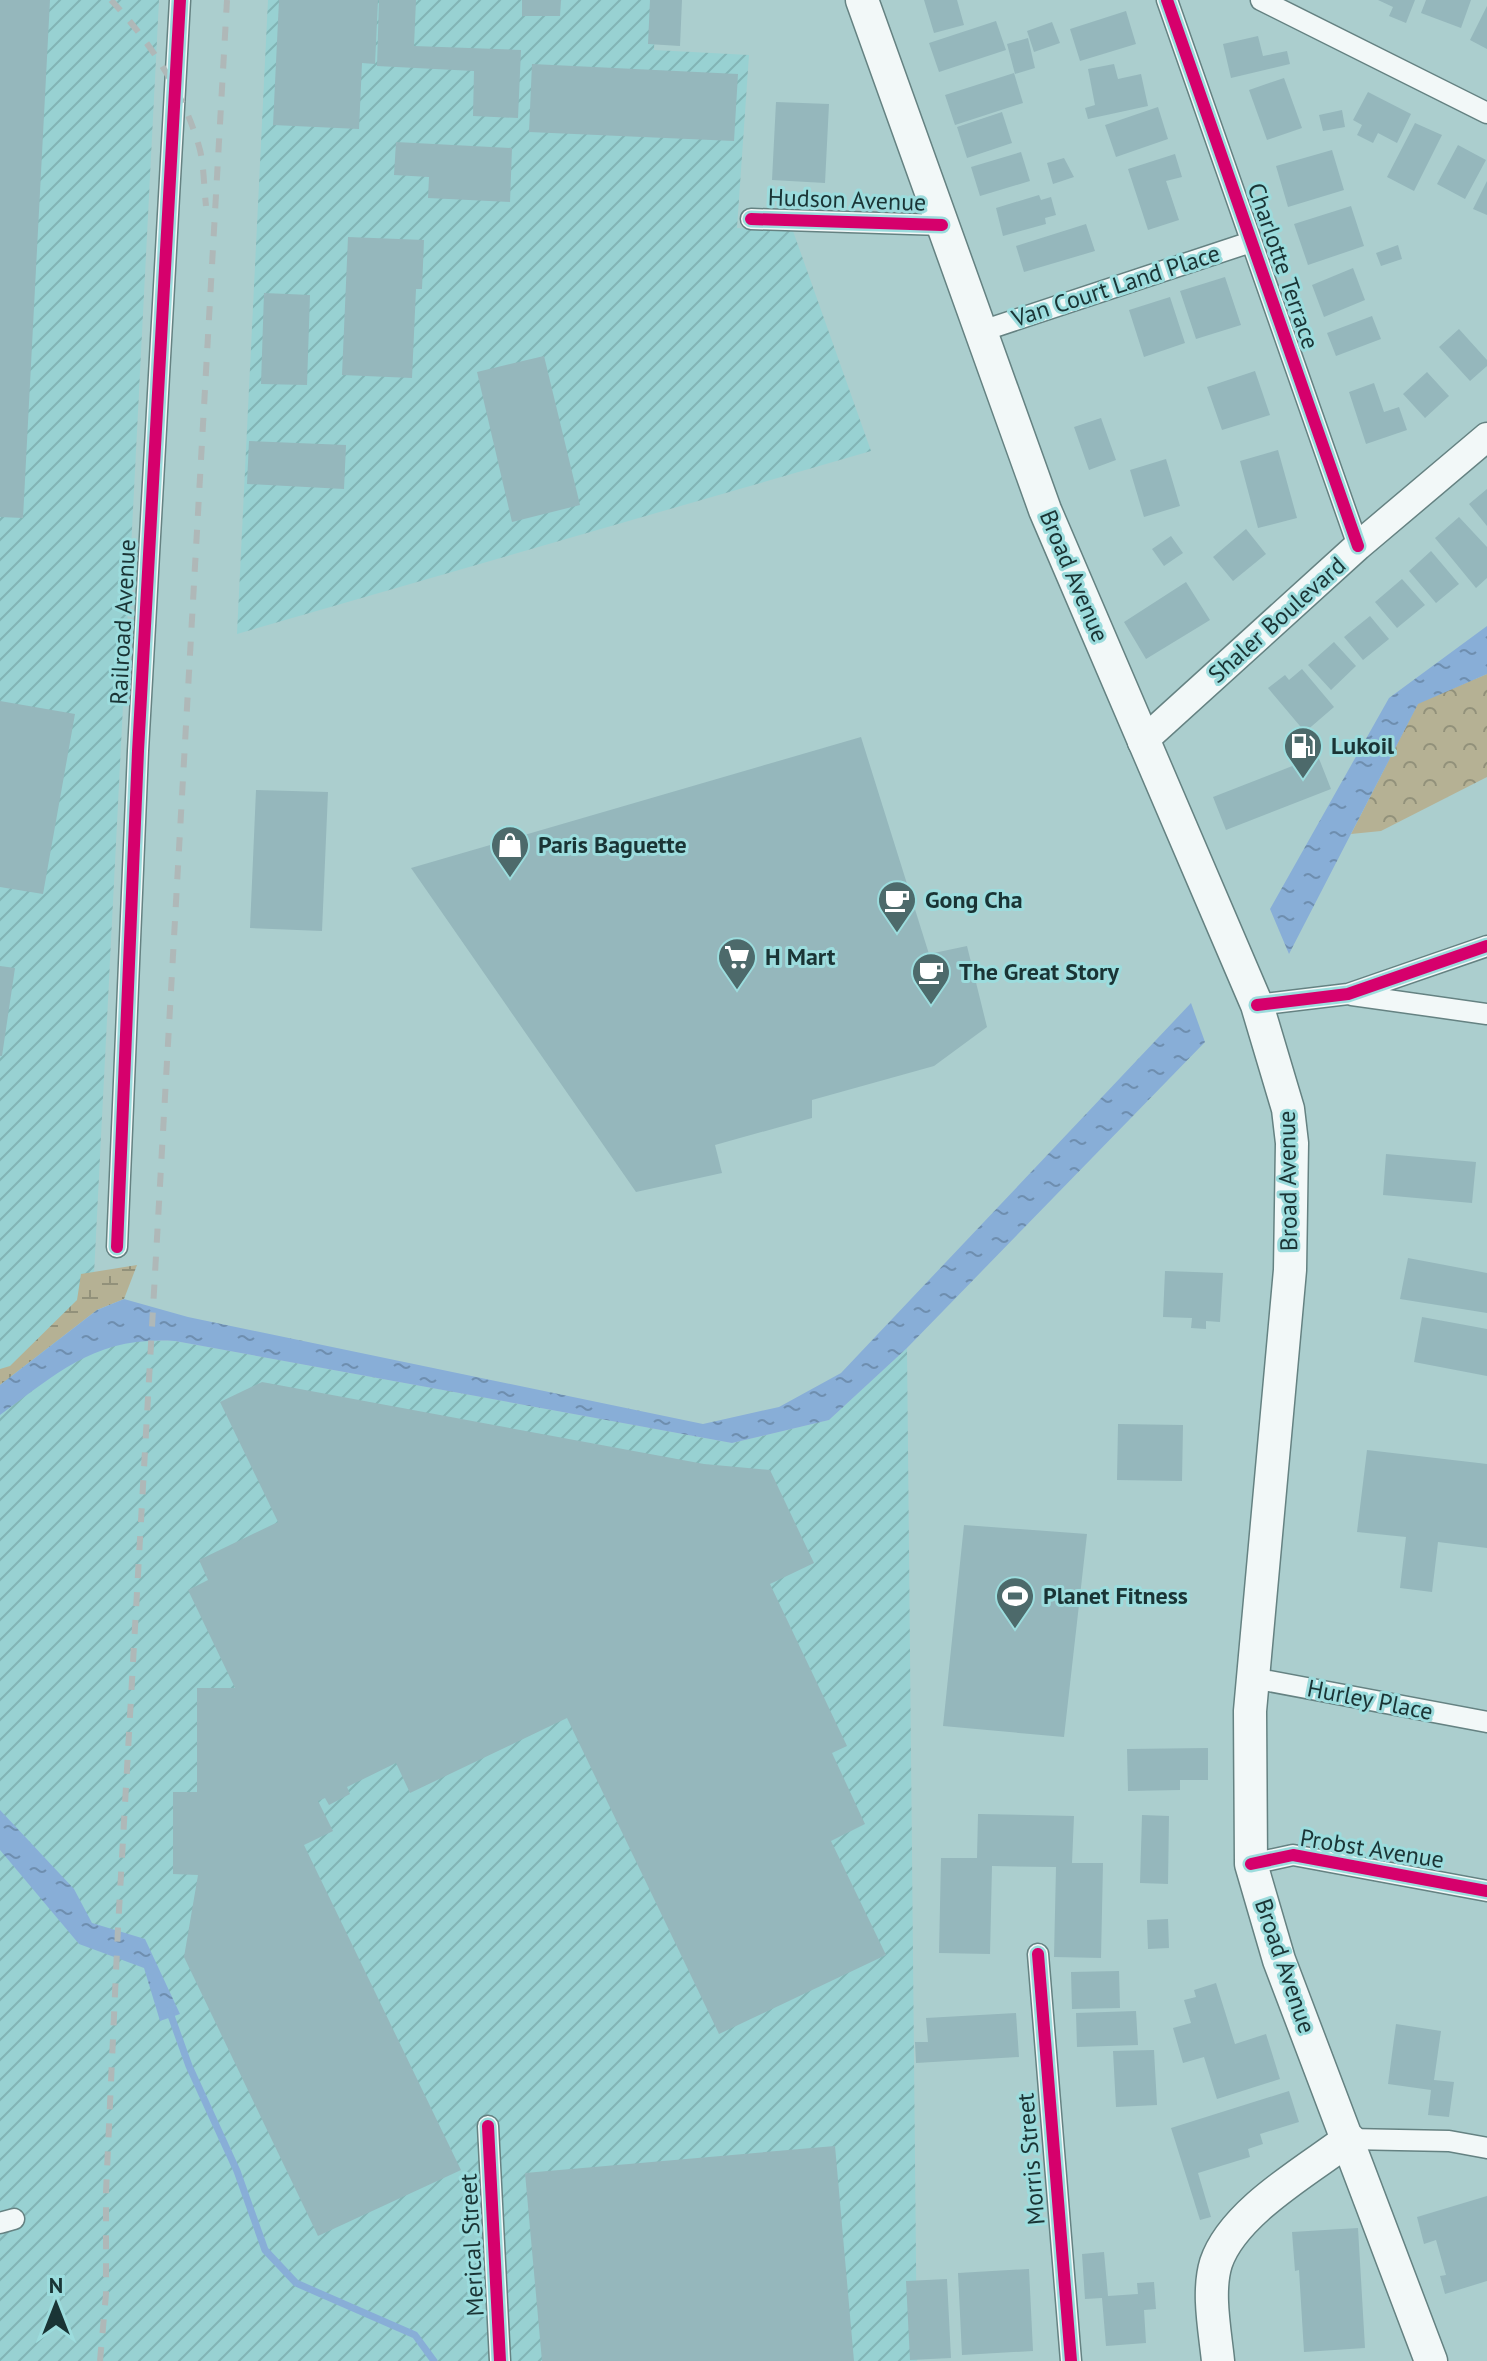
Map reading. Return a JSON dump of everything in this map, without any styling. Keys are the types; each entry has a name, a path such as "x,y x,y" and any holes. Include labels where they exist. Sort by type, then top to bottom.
{"main road":[{"name":"Broad Avenue","path":"862,0 1045,510 1257,1005 1288,1109 1292,1143 1290,1270 1253,1678 1248,1797 1251,1864 1279,1960 1431,2361"},
{"path":"1218,2361 1213,2289 1216,2264 1232,2234 1256,2209 1349,2139"}],"street":[{"name":"Railroad Avenue","path":"117,1247 138,751 180,0"},
{"name":"Charlotte Terrace","path":"1167,0 1358,546"},
{"path":"1261,0 1487,113"},
{"name":"Hudson Avenue","path":"751,219 942,225"},
{"name":"Van Court Land Place","path":"982,331 1251,242"},
{"name":"Shaler Boulevard","path":"1142,742 1358,546 1487,437"},
{"path":"1257,1005 1348,994 1487,946"},
{"path":"1348,994 1487,1014"},
{"name":"Hurley Place","path":"1253,1678 1487,1722"},
{"name":"Probst Avenue","path":"1251,1864 1293,1855 1487,1891"},
{"name":"Morris Street","path":"1038,1954 1071,2361"},
{"name":"Merical Street","path":"488,2126 500,2361"},
{"path":"1349,2139 1449,2141 1487,2148"}],"shaded area":[{"path":"0,0 159,0 93,1294 56,1339 175,1341 732,1443 829,1420 907,1348 917,2361 0,2361"},
{"path":"268,0 656,0 654,50 749,55 737,228 793,231 871,451 237,634"}],"green space":[{"path":"1487,674 1487,777 1381,831 1351,834 1418,703"},
{"path":"137,1265 124,1299 97,1310 0,1385 0,1369 10,1366 77,1300 81,1274"}],"water":[{"path":"1487,626 1487,674 1418,704 1289,954 1270,909 1389,698"},
{"path":"1191,1003 1205,1042 907,1348 829,1420 732,1443 175,1341 123,1344 101,1351 61,1371 0,1415 0,1385 97,1310 124,1299 188,1317 703,1424 779,1407 841,1373"},
{"path":"0,1810 74,1889 92,1923 145,1939 180,2014 160,2021 144,1968 79,1944 0,1850"}],"building":[{"path":"0,0 50,0 23,518 0,517"},
{"path":"279,0 378,0 375,64 362,63 359,129 273,125"},
{"path":"379,0 416,0 414,46 521,50 518,118 473,116 474,71 377,66"},
{"path":"522,0 561,0 560,16 522,16"},
{"path":"650,0 682,0 680,46 648,44"},
{"path":"924,0 957,0 964,25 934,33"},
{"path":"1378,0 1415,0 1406,23 1389,16 1393,7"},
{"path":"1426,0 1471,0 1461,28 1421,13"},
{"path":"1487,6 1487,49 1470,40"},
{"path":"1126,11 1136,44 1080,61 1070,29"},
{"path":"996,21 1006,50 939,72 929,43"},
{"path":"1052,22 1060,43 1034,52 1027,31"},
{"path":"1258,36 1263,56 1287,51 1290,64 1231,78 1223,44"},
{"path":"1028,38 1035,68 1015,74 1007,44"},
{"path":"532,64 738,74 734,141 529,132"},
{"path":"1114,64 1118,79 1141,74 1148,106 1088,119 1085,108 1095,105 1088,69"},
{"path":"1014,73 1023,103 955,125 945,95"},
{"path":"1284,78 1302,128 1267,140 1249,90"},
{"path":"1368,92 1411,114 1397,143 1378,133 1373,143 1357,135 1362,125 1353,120"},
{"path":"776,102 829,104 825,183 772,180"},
{"path":"1158,107 1168,139 1116,157 1105,125"},
{"path":"1342,110 1345,127 1323,131 1319,115"},
{"path":"1002,112 1012,143 967,158 957,127"},
{"path":"1415,123 1442,135 1414,191 1387,177"},
{"path":"396,142 512,148 510,202 428,198 429,177 394,175"},
{"path":"1458,145 1486,160 1465,199 1437,184"},
{"path":"1332,150 1344,190 1288,207 1276,166"},
{"path":"1021,152 1030,181 980,196 971,167"},
{"path":"1175,154 1182,177 1166,181 1179,220 1148,230 1128,169"},
{"path":"1064,158 1074,177 1053,184 1047,163"},
{"path":"1487,181 1487,215 1473,209"},
{"path":"1039,195 1041,200 1051,197 1056,215 1045,218 1046,224 1003,236 996,208"},
{"path":"1351,206 1364,246 1308,265 1294,224"},
{"path":"1086,224 1095,251 1024,272 1016,246"},
{"path":"348,237 424,240 422,289 416,289 412,378 342,375"},
{"path":"1398,245 1402,259 1381,266 1376,253"},
{"path":"1353,268 1365,300 1324,317 1312,285"},
{"path":"1225,277 1241,325 1196,339 1180,291"},
{"path":"264,293 310,295 307,385 261,384"},
{"path":"1170,297 1185,343 1144,357 1129,310"},
{"path":"1372,316 1381,339 1336,356 1327,333"},
{"path":"1459,329 1487,360 1487,366 1470,381 1439,347"},
{"path":"544,356 580,505 512,522 477,372"},
{"path":"1255,371 1270,415 1222,430 1207,387"},
{"path":"1427,372 1449,396 1425,418 1403,394"},
{"path":"1374,383 1384,412 1399,407 1407,430 1366,444 1349,392"},
{"path":"1101,418 1116,460 1089,470 1074,427"},
{"path":"249,441 346,445 344,489 247,484"},
{"path":"1278,450 1297,518 1258,528 1240,461"},
{"path":"1166,459 1180,506 1144,517 1130,470"},
{"path":"1487,489 1487,526 1469,504"},
{"path":"1459,517 1487,547 1487,578 1476,588 1435,538"},
{"path":"1246,529 1266,554 1233,581 1213,557"},
{"path":"1171,536 1183,553 1164,566 1152,549"},
{"path":"1431,551 1459,584 1436,603 1409,571"},
{"path":"1402,579 1425,605 1397,628 1375,602"},
{"path":"1186,582 1210,620 1146,659 1124,622"},
{"path":"1370,616 1389,639 1363,660 1344,637"},
{"path":"1334,642 1356,666 1331,690 1308,665"},
{"path":"1302,669 1334,707 1305,732 1268,688 1285,675 1289,680"},
{"path":"0,701 75,714 43,894 0,887"},
{"name":"H Mart","path":"861,737 929,954 967,946 987,1027 934,1066 812,1100 812,1118 715,1145 722,1173 636,1192 411,868"},
{"path":"1318,756 1331,789 1226,830 1213,797"},
{"path":"256,790 328,792 322,931 250,928"},
{"path":"0,966 15,968 2,1056 0,1056"},
{"path":"1386,1154 1476,1162 1472,1203 1383,1195"},
{"path":"1408,1258 1487,1273 1487,1313 1400,1299"},
{"path":"1165,1271 1223,1273 1220,1322 1206,1321 1206,1329 1191,1328 1192,1318 1163,1317"},
{"path":"1422,1317 1487,1329 1487,1376 1414,1362"},
{"path":"262,1382 704,1464 770,1470 814,1563 770,1584 847,1746 832,1753 865,1824 831,1841 886,1955 719,2034 567,1718 410,1793 396,1763 347,1787 350,1794 329,1805 325,1798 318,1801 333,1831 304,1845 461,2170 318,2236 184,1957 198,1875 173,1874 173,1792 197,1792 197,1688 235,1688 188,1590 208,1580 199,1560 278,1522 220,1402"},
{"path":"1118,1424 1183,1425 1182,1481 1117,1480"},
{"path":"1367,1450 1487,1464 1487,1548 1438,1542 1432,1592 1400,1588 1406,1537 1357,1532"},
{"name":"Planet Fitness","path":"964,1525 1087,1534 1064,1737 943,1726"},
{"path":"1208,1748 1208,1780 1180,1780 1180,1790 1128,1791 1127,1749"},
{"path":"978,1814 1074,1816 1072,1863 1103,1863 1101,1958 1054,1957 1056,1867 992,1866 990,1954 939,1953 941,1858 977,1858"},
{"path":"1142,1815 1169,1816 1168,1884 1140,1883"},
{"path":"1168,1919 1169,1948 1148,1949 1147,1920"},
{"path":"1119,1971 1120,2008 1072,2009 1071,1972"},
{"path":"1216,1983 1235,2044 1266,2034 1280,2079 1217,2099 1204,2057 1183,2063 1173,2028 1191,2023 1184,2000 1196,1997 1194,1990"},
{"path":"1136,2011 1138,2045 1077,2047 1076,2013"},
{"path":"1016,2013 1019,2057 916,2063 915,2042 928,2042 926,2018"},
{"path":"1396,2024 1441,2031 1434,2080 1454,2082 1449,2117 1428,2115 1431,2090 1388,2084"},
{"path":"1154,2050 1157,2105 1116,2107 1113,2051"},
{"path":"1289,2091 1299,2122 1260,2134 1263,2144 1248,2149 1250,2157 1198,2173 1211,2217 1200,2220 1171,2128"},
{"path":"835,2146 854,2361 542,2361 525,2173"},
{"path":"1487,2196 1487,2281 1445,2294 1440,2276 1446,2275 1436,2240 1424,2244 1417,2217"},
{"path":"1358,2228 1365,2348 1304,2352 1299,2270 1295,2271 1292,2232"},
{"path":"1104,2252 1108,2296 1138,2294 1137,2283 1154,2282 1156,2309 1144,2310 1146,2343 1106,2346 1102,2298 1085,2299 1082,2254"},
{"path":"1029,2269 1033,2351 962,2355 958,2273"},
{"path":"947,2279 951,2358 910,2360 906,2281"}],"waterway":[{"path":"169,2010 189,2066 237,2171 265,2250 296,2283 415,2335 434,2361"}],"railway":[{"path":"111,0 139,33 176,89 200,150 206,206"},
{"path":"100,2361 106,2294 106,2192 118,1928 227,0"}],"cycle path":[{"path":"117,1247 138,751 180,0"},
{"path":"1167,0 1358,546"},
{"path":"751,219 942,225"},
{"path":"1257,1005 1348,994 1487,946"},
{"path":"1251,1864 1293,1855 1487,1891"},
{"path":"1038,1954 1071,2361"},
{"path":"488,2126 500,2361"}],"place":[{"name":"Lukoil","path":"1303,780"},
{"name":"Paris Baguette","path":"510,879"},
{"name":"Gong Cha","path":"897,934"},
{"name":"H Mart","path":"737,991"},
{"name":"The Great Story","path":"931,1006"},
{"name":"Planet Fitness","path":"1015,1630"}]}
